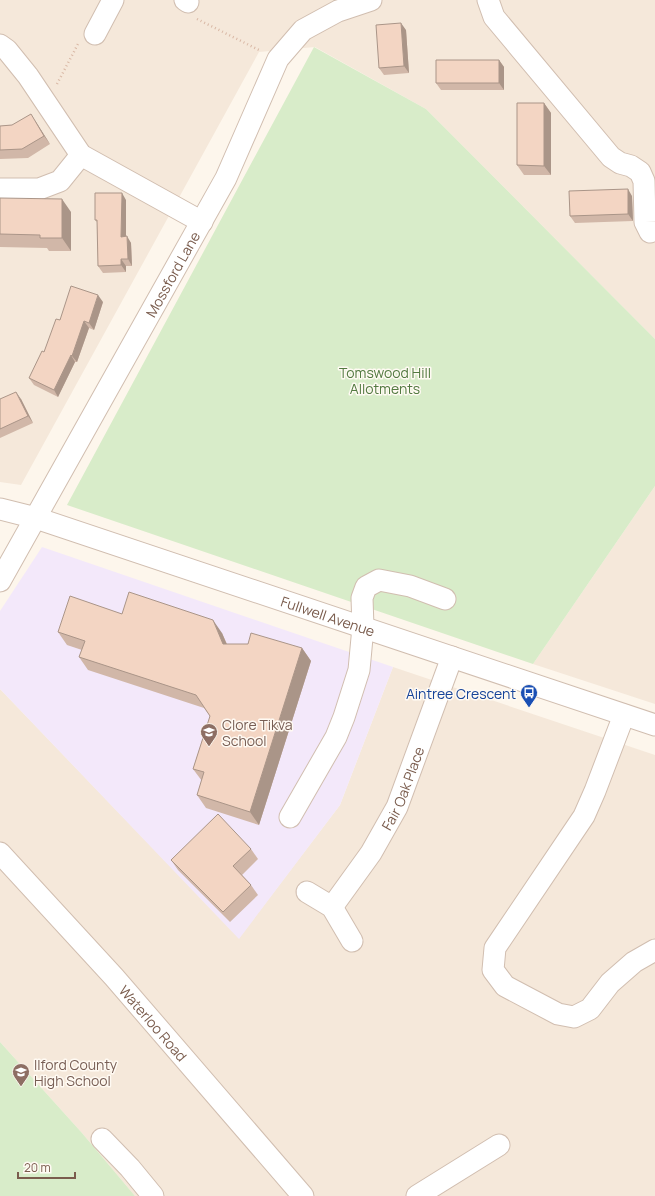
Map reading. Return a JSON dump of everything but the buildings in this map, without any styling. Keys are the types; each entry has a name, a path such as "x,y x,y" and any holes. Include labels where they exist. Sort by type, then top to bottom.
{"street":[{"path":"95,34 113,0"},
{"name":"Mossford Lane","path":"0,581 226,178 278,59 303,30 338,11 371,0"},
{"path":"488,0 494,17 611,157 640,172 644,181 645,222 650,232"},
{"path":"0,45 28,76 81,155 202,222"},
{"path":"0,189 39,189 60,181 81,155"},
{"name":"Fullwell Avenue","path":"0,508 36,518 655,725"},
{"path":"290,817 336,737 344,717 358,670 363,627 362,598 366,587 379,580 410,586 445,599"},
{"name":"Fair Oak Place","path":"332,907 371,853 397,807 452,657"},
{"path":"624,715 596,791 584,816 495,948 493,970 505,986 558,1014 574,1017 590,1009 610,982 634,962 655,950"},
{"name":"Waterloo Road","path":"0,853 114,977 302,1196"},
{"path":"307,892 332,907 352,940"},
{"path":"102,1138 130,1168 153,1196"},
{"path":"416,1196 499,1145"}],"path":[{"path":"186,1 194,18 278,59"},
{"path":"46,104 80,40 95,34"}],"shaded area":[{"path":"0,0 655,0 655,339 426,109 315,47 259,52 21,485 0,482"},
{"path":"655,486 655,704 533,664"},
{"name":"Clore Tikva School","path":"42,547 393,667 340,805 239,939 0,689 0,611"},
{"path":"393,667 655,755 655,1196 135,1196 82,1133 0,1042 0,689 239,938 340,805"}],"green space":[{"name":"Tomswood Hill Allotments","path":"314,47 426,109 655,339 655,486 533,664 67,505"},
{"name":"Ilford County High School","path":"0,1042 82,1133 135,1196 0,1196"}],"place":[{"name":"Aintree Crescent","path":"529,708"},
{"name":"Clore Tikva School","path":"209,747"},
{"name":"Ilford County High School","path":"21,1087"}]}
